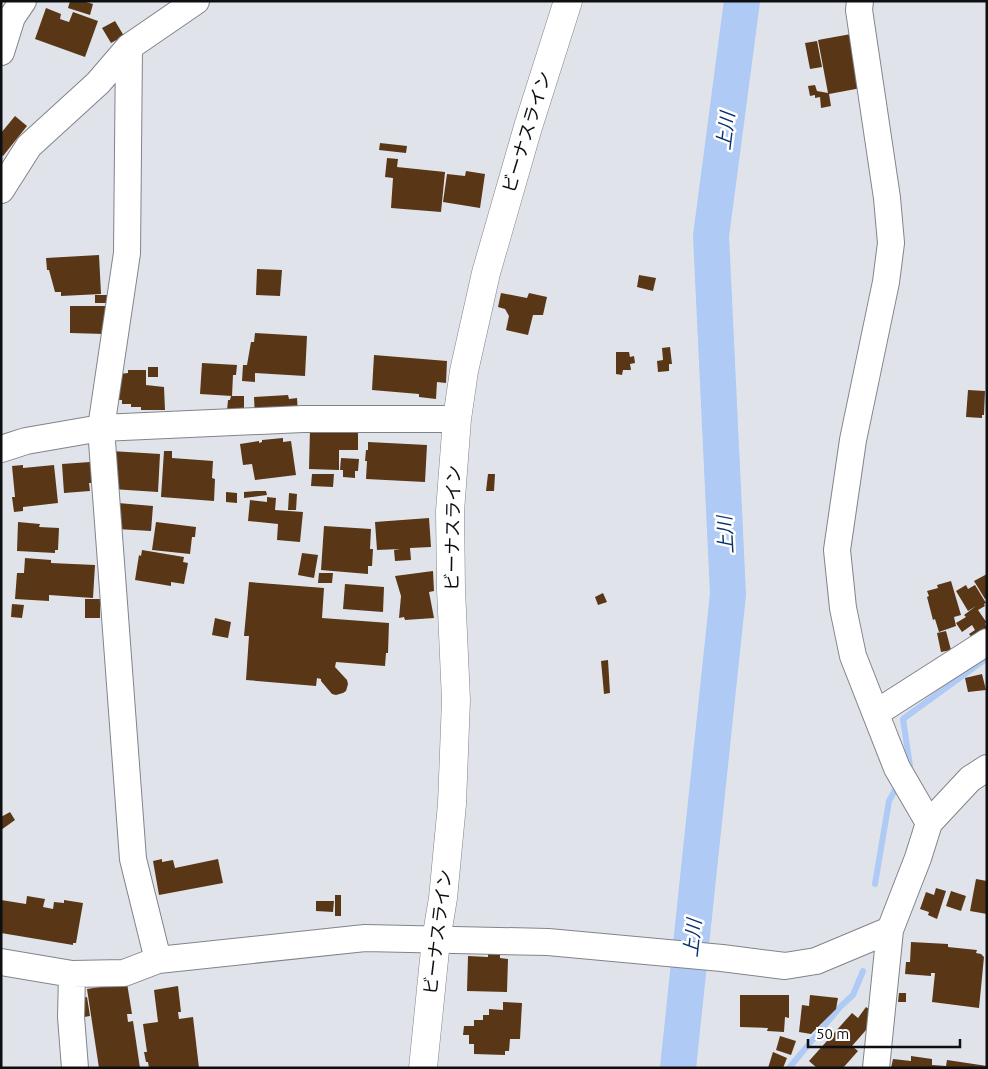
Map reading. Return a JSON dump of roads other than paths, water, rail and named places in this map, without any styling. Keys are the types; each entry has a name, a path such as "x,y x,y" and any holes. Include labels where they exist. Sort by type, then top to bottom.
{"main road":[{"name":"ビーナスライン","path":"424,1068 436,940 443,898 451,813 455,719 450,511 457,419 464,371 486,274 528,127 568,1"}],"street":[{"path":"1,52 12,17 23,1"},
{"path":"1,190 30,146 98,83 129,47 196,1"},
{"path":"860,1 859,10 887,198 891,243 886,282 853,440 837,550 843,608 853,656 896,768 929,823"},
{"path":"129,47 127,253 101,428 133,859 158,960"},
{"path":"1,449 26,441 101,428 303,419 457,419"},
{"path":"876,713 987,642"},
{"path":"876,1068 890,930 918,858 929,823 970,779 987,768"},
{"path":"1,962 72,974 124,973 158,960 365,938 570,944 722,958 785,966 816,961 890,930"},
{"path":"72,974 71,1017 75,1068"}],"waterway":[{"name":"上川","path":"678,1068 728,594 711,236 742,1"},
{"path":"907,771 910,766 903,719 987,658"},
{"path":"875,884 889,801 899,783"},
{"path":"789,1068 840,1007 853,995 863,971"}]}
